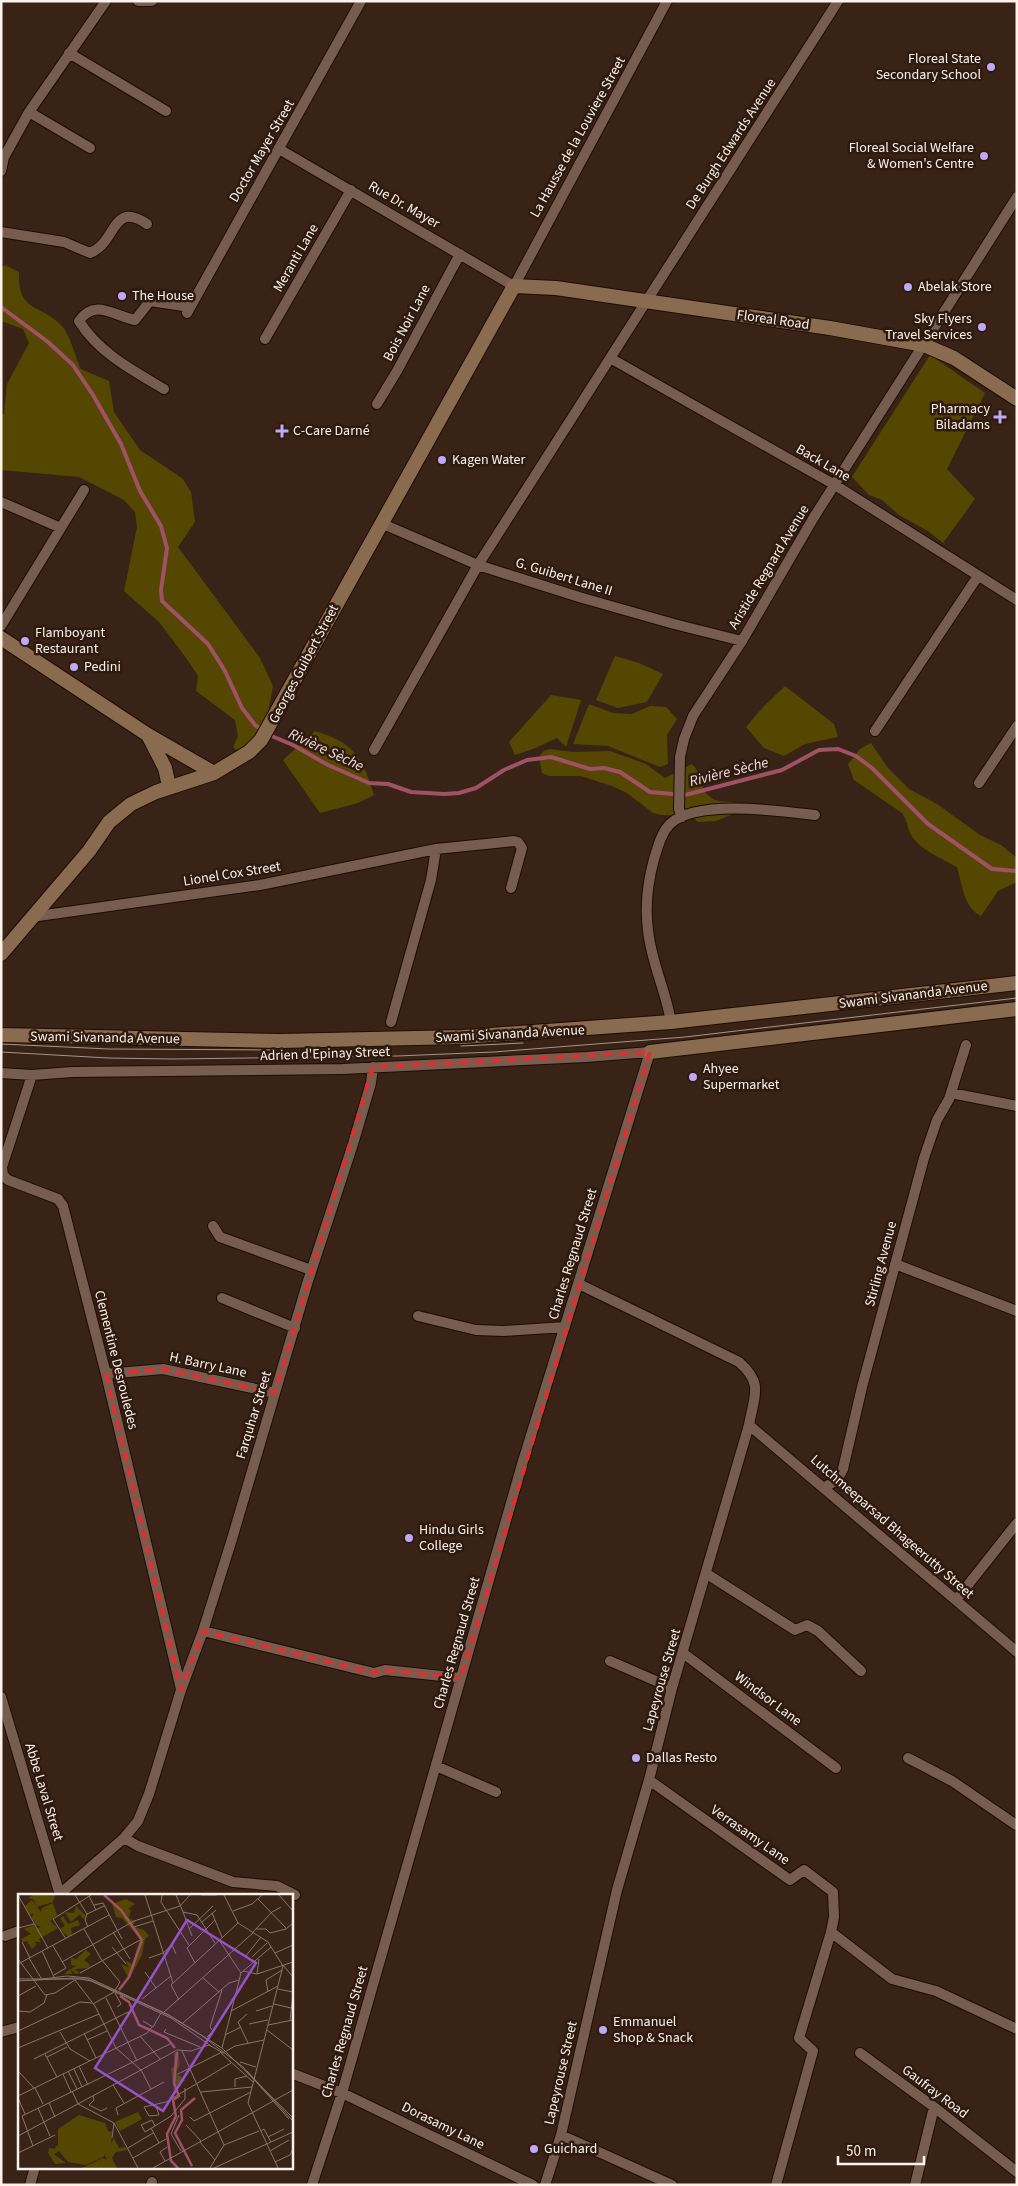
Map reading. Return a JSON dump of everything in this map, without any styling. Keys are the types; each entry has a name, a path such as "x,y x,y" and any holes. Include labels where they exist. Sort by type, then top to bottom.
{"street":[{"path":"1,171 4,157 29,112 106,1"},
{"path":"138,1 152,1"},
{"name":"Doctor Mayer Street","path":"164,389 122,365 101,348 86,332 79,320 84,313 96,309 108,310 122,318 135,320 150,301 188,310 361,1"},
{"name":"La Hausse de la Louviere Street","path":"514,286 667,1"},
{"name":"De Burgh Edwards Avenue","path":"374,750 478,565 838,1"},
{"path":"69,53 166,111"},
{"path":"29,112 90,148"},
{"name":"Rue Dr. Mayer","path":"279,149 514,286"},
{"name":"Meranti Lane","path":"265,340 351,190"},
{"name":"Aristide Regnard Avenue","path":"680,813 680,757 684,738 693,716 742,641 814,517 1017,197"},
{"path":"1,232 64,242 90,253 99,249 119,219 128,216 138,218 147,224"},
{"name":"Bois Noir Lane","path":"377,404 398,371 460,254"},
{"name":"Floreal Road","path":"514,286 556,288 647,301 830,328 924,345 954,358 1017,399"},
{"name":"Georges Guibert Street","path":"1,954 89,851 109,822 131,804 169,786 214,773 249,752 262,740 514,286"},
{"name":"Back Lane","path":"610,358 835,485 1017,600"},
{"path":"1,626 84,490"},
{"path":"1,502 61,528"},
{"name":"G. Guibert Lane II","path":"383,524 478,565 588,600 742,641"},
{"path":"875,730 978,576"},
{"path":"1,638 148,735 214,773"},
{"path":"979,783 1017,726"},
{"path":"148,735 165,768 169,786"},
{"path":"671,1022 667,999 648,931 647,906 650,872 661,838 670,824 680,813 699,811 749,808 815,815"},
{"name":"Lionel Cox Street","path":"31,917 260,885 436,849 518,842 522,848 510,888"},
{"path":"391,1022 431,880 436,849"},
{"name":"Swami Sivananda Avenue","path":"1,1035 279,1042 538,1033 671,1022 1017,983"},
{"path":"650,1052 1017,1009"},
{"name":"Stirling Avenue","path":"825,1487 837,1480 843,1468 862,1386 924,1158 937,1120 951,1092 966,1044"},
{"name":"Adrien d'Epinay Street","path":"1,1072 32,1074 373,1067 586,1057 650,1052"},
{"name":"Charles Regnaud Street","path":"312,2185 342,2093 523,1461 650,1052"},
{"name":"Farquhar Street","path":"61,1894 124,1838 138,1821 157,1770 181,1690 203,1631 312,1270 353,1144 371,1082 373,1067"},
{"name":"Clementine Desrouledes","path":"32,1074 2,1168 3,1174 8,1180 58,1199 64,1206 181,1690"},
{"path":"951,1092 1017,1106"},
{"path":"213,1226 220,1237 312,1270"},
{"path":"895,1264 1017,1311"},
{"name":"Lapeyrouse Street","path":"545,2185 561,2135 617,1890 650,1780 672,1688 707,1574 749,1425 756,1387 755,1379 739,1362 579,1284"},
{"path":"222,1298 295,1328"},
{"path":"418,1316 476,1330 504,1331 565,1327"},
{"name":"H. Barry Lane","path":"106,1374 163,1369 275,1393"},
{"name":"Lutchmeeparsad Bhageerutty Street","path":"749,1425 825,1487 1017,1652"},
{"path":"956,1600 1017,1523"},
{"path":"707,1574 795,1630 807,1625 818,1631 861,1671"},
{"path":"203,1631 374,1673 385,1670 461,1678"},
{"name":"Windsor Lane","path":"683,1654 836,1768"},
{"path":"610,1661 672,1688"},
{"name":"Abbe Laval Street","path":"1,1697 60,1894"},
{"path":"908,1758 952,1781 1016,1825 1017,1823"},
{"path":"436,1766 496,1792"},
{"name":"Verrasamy Lane","path":"650,1780 790,1880 804,1870 834,1892 834,1917 831,1932 799,2038 813,2051 776,2185"},
{"path":"124,1838 138,1846 233,1882 277,1886 295,1895"},
{"path":"5,1936 18,1931"},
{"path":"831,1932 892,1979 936,1991 1017,2029"},
{"path":"1,2032 18,2027"},
{"name":"Gaufray Road","path":"860,2053 934,2107 1017,2172"},
{"name":"Dorasamy Lane","path":"292,2073 342,2093 533,2185"},
{"path":"915,2185 934,2107"},
{"path":"561,2135 672,2185"},
{"path":"30,2185 36,2168"}],"highlighted area":[{"path":"650,1052 461,1678 385,1670 374,1673 203,1631 181,1690 106,1374 163,1369 275,1393 373,1067"}],"shaded area":[{"path":"5,265 19,272 19,285 26,301 54,319 65,329 81,369 109,381 114,412 140,450 183,479 191,492 195,522 178,547 260,658 273,686 264,734 241,753 233,747 238,736 235,720 196,691 198,676 189,662 160,623 124,591 137,527 135,512 124,500 79,477 1,470 1,416 4,414 7,384 29,343 23,329 1,321 1,268"},
{"path":"930,355 985,393 947,469 975,499 943,543 928,531 899,515 882,500 869,495 852,477"},
{"path":"615,656 639,663 663,674 647,702 618,708 596,700"},
{"path":"785,686 834,724 838,737 805,744 784,756 764,748 746,727"},
{"path":"551,695 581,700 566,747 557,738 515,755 509,742"},
{"path":"589,704 613,713 632,714 650,706 666,707 677,719 667,735 668,764 660,767 608,746 573,744"},
{"path":"315,731 339,741 355,753 361,761 374,795 358,803 320,813 283,760"},
{"path":"871,743 888,768 909,789 937,804 980,835 1001,845 1017,858 1017,882 998,891 981,916 975,912 967,901 957,867 932,854 920,845 911,835 902,813 854,780 848,764 860,749"},
{"path":"550,749 572,752 610,751 646,764 665,778 692,764 698,773 703,788 709,796 718,801 738,804 738,812 716,821 698,822 692,816 653,813 627,793 612,786 581,776 549,776 542,773 539,757 543,751"}],"waterway":[{"name":"Rivière Sèche","path":"1,307 48,342 73,365 93,395 121,444 140,491 161,526 167,548 161,590 162,601 208,644 225,671 242,708 255,725 262,730"},
{"name":"Rivière Sèche","path":"267,734 293,745 328,765 369,783 388,784 411,792 444,794 459,793 476,788 504,770 527,760 551,757 590,769 604,768 620,772 650,792 685,795 782,770 819,750 838,749 856,756 872,768 928,824 992,869 1017,871"}],"tram line":[{"path":"1,1052 108,1058 173,1059 397,1056 494,1052 685,1037 1017,998"},
{"path":"461,1046 523,1043"},
{"path":"1,1044 109,1049 276,1050"}],"place":[{"name":"Floreal State Secondary School","path":"991,67"},
{"name":"Floreal Social Welfare & Women's Centre","path":"984,156"},
{"name":"Abelak Store","path":"908,287"},
{"name":"The House","path":"122,296"},
{"name":"Sky Flyers Travel Services","path":"982,327"},
{"name":"Pharmacy Biladams","path":"1000,417"},
{"name":"C-Care Darné","path":"282,431"},
{"name":"Kagen Water","path":"442,460"},
{"name":"Flamboyant Restaurant","path":"25,641"},
{"name":"Pedini","path":"74,667"},
{"name":"Ahyee Supermarket","path":"693,1077"},
{"name":"Hindu Girls College","path":"409,1538"},
{"name":"Dallas Resto","path":"636,1758"},
{"name":"Emmanuel Shop & Snack","path":"603,2030"},
{"name":"Guichard","path":"534,2149"}]}
